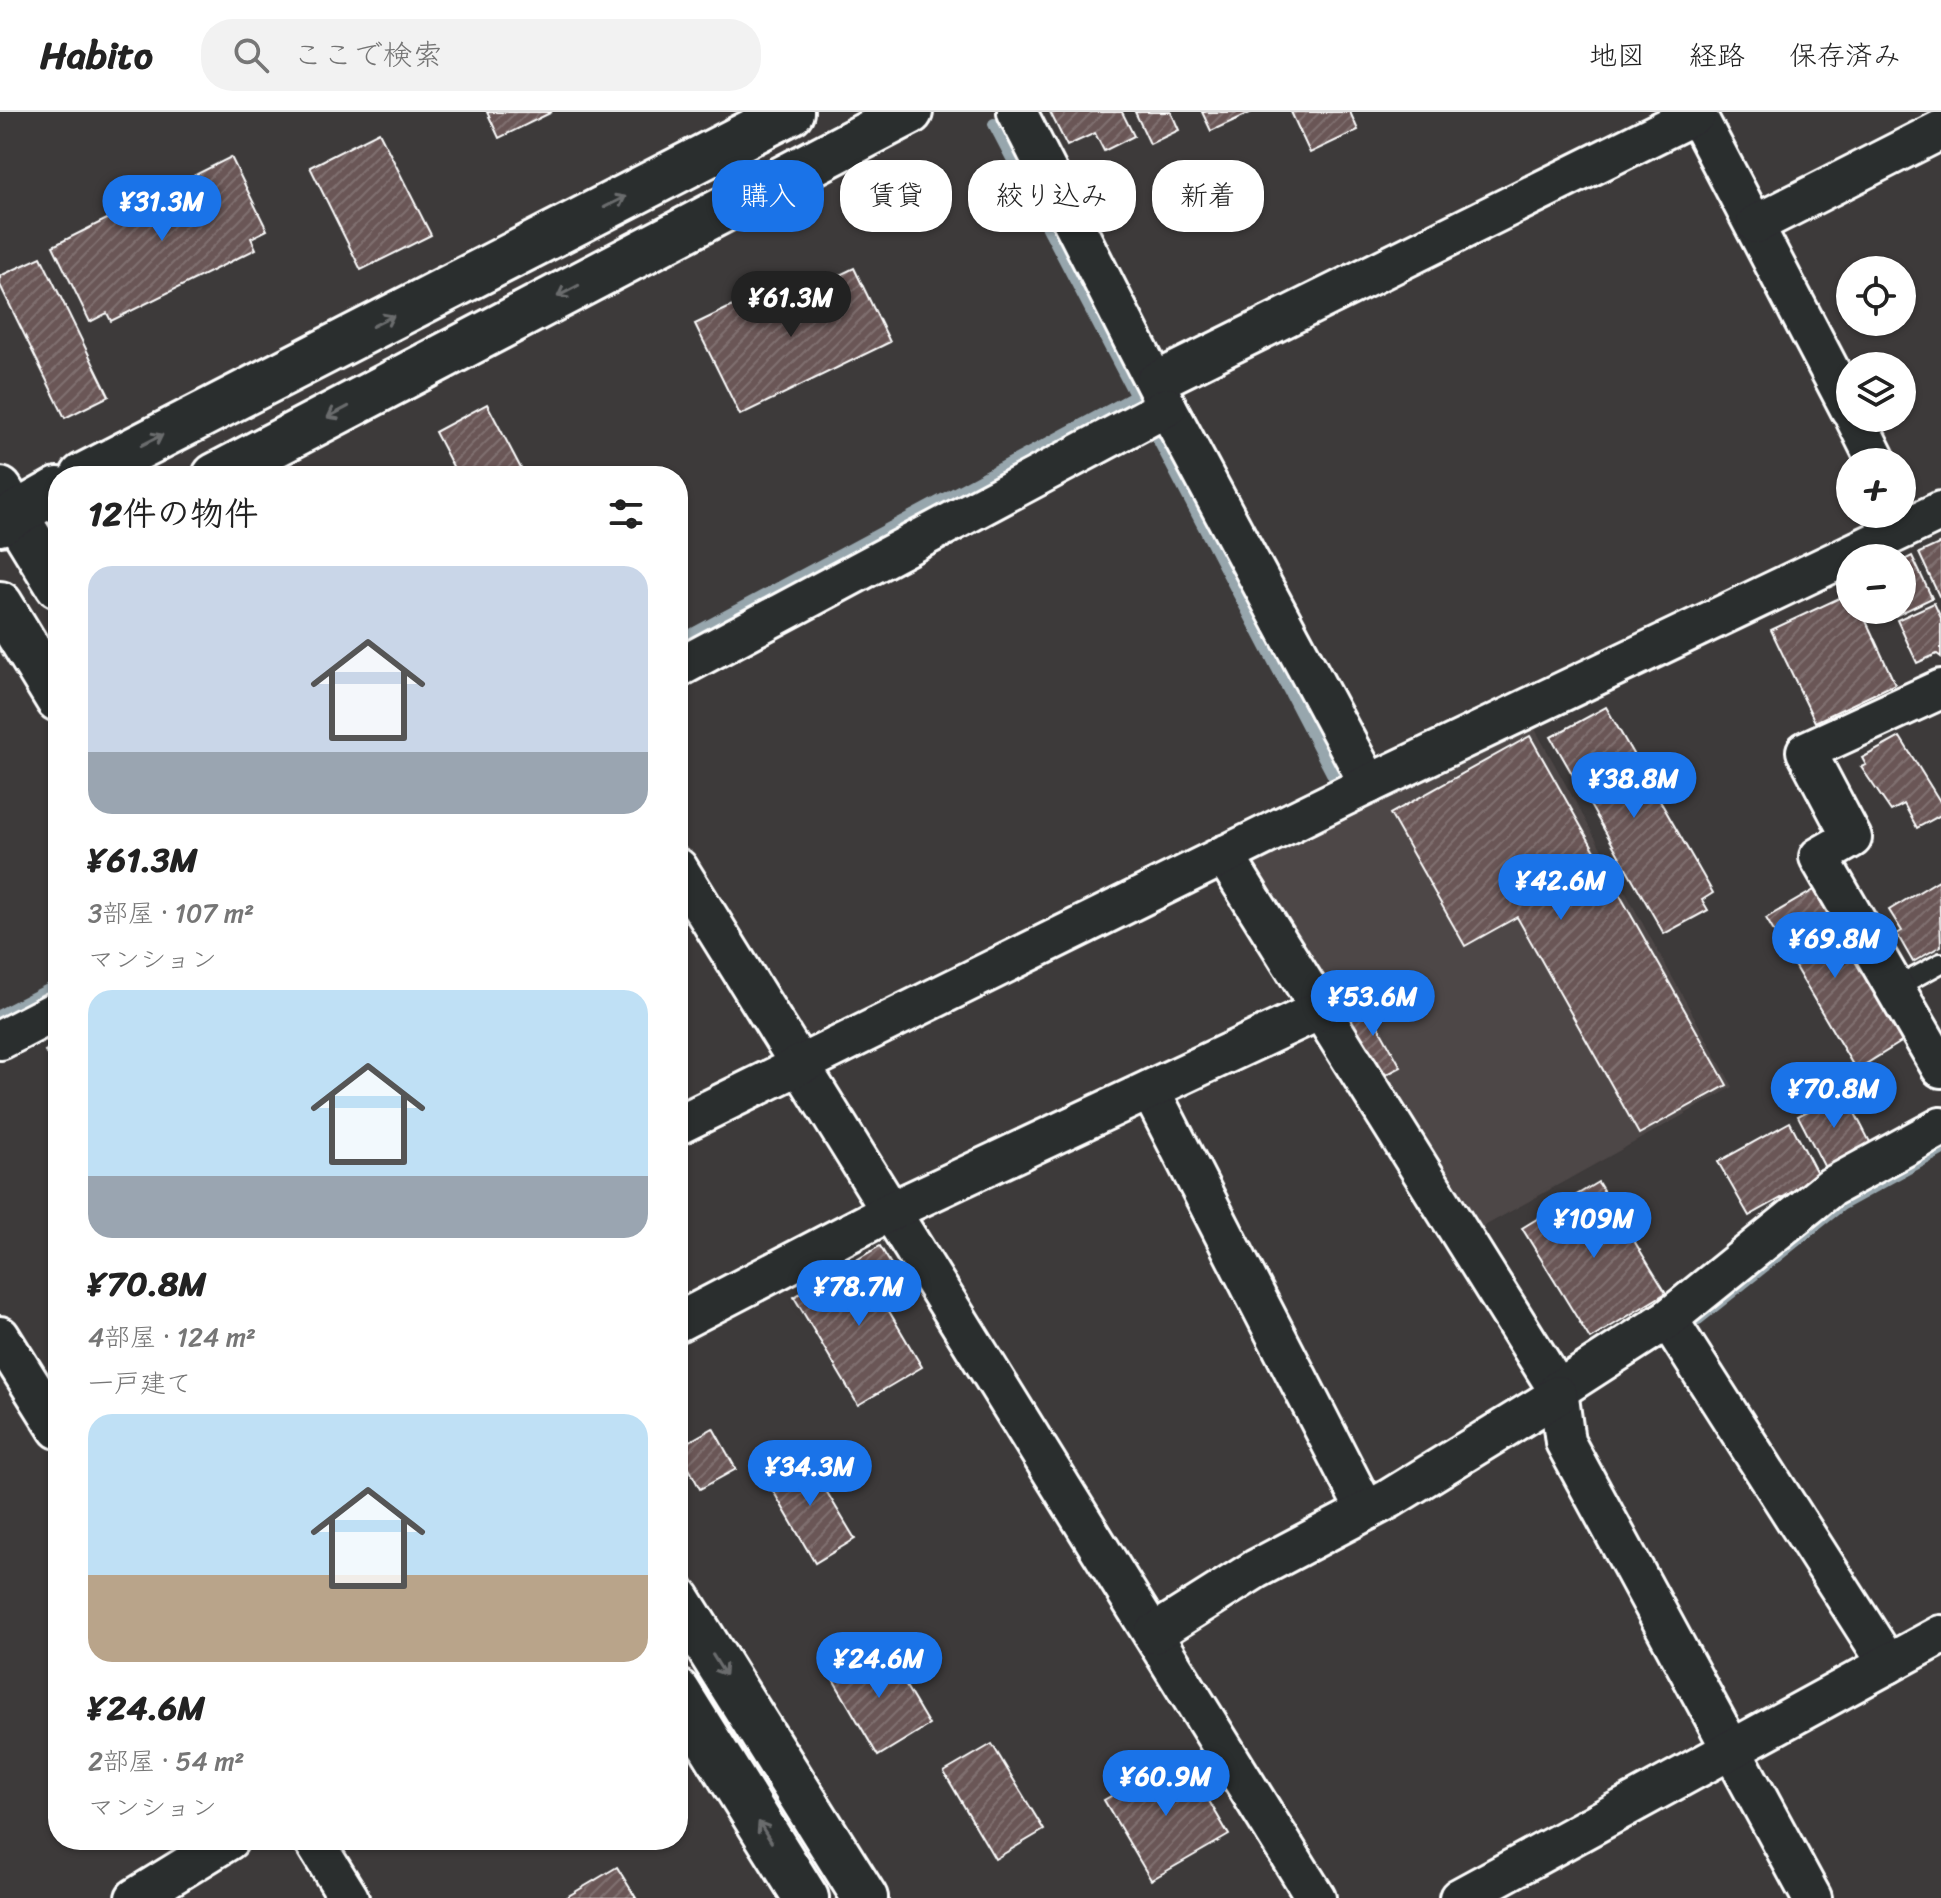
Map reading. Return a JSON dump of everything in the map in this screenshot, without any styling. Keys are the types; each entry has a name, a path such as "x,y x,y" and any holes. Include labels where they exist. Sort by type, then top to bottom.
{"street":[{"path":"102,466 791,112"},
{"path":"234,466 910,112"},
{"path":"1017,112 1154,406 1369,784"},
{"path":"688,662 1695,113 1836,381"},
{"path":"1756,224 1941,130"},
{"path":"48,494 5,509 48,561"},
{"path":"688,1120 1918,516"},
{"path":"0,583 48,569"},
{"path":"0,604 48,683"},
{"path":"1941,689 1806,751 1852,838 1819,857 1941,1068"},
{"path":"1224,855 1558,1402 1565,1442 1812,1898"},
{"path":"688,884 1316,1898"},
{"path":"688,1317 891,1211 1320,1010"},
{"path":"0,1040 48,1015"},
{"path":"1150,1090 1366,1511"},
{"path":"1153,1634 1256,1569 1366,1511 1558,1402 1673,1327 1831,1187 1941,1127"},
{"path":"1673,1327 1888,1664"},
{"path":"0,1336 48,1413"},
{"path":"688,1615 865,1898"},
{"path":"1459,1898 1941,1635"},
{"path":"688,1708 806,1898"},
{"path":"135,1898 213,1850"},
{"path":"319,1850 349,1898"}],"lane":[{"path":"1895,988 1941,963"}],"shaded area":[{"path":"1535,729 1733,1087 1472,1233 1250,878 1255,862"}],"building":[{"path":"487,112 552,112 499,138"},
{"path":"1050,112 1122,112 1134,136 1104,151 1095,133 1067,146"},
{"path":"1135,112 1171,112 1179,130 1150,144"},
{"path":"1202,112 1252,112 1211,131"},
{"path":"1291,112 1350,112 1358,130 1310,153"},
{"path":"379,132 431,235 361,270 310,167"},
{"path":"231,157 267,230 251,238 256,249 111,321 107,313 90,322 53,246"},
{"path":"41,257 109,396 65,418 0,285 0,276"},
{"path":"854,268 890,342 740,415 695,324 757,294 765,311"},
{"path":"487,404 520,466 453,466 435,432"},
{"path":"1941,543 1941,595 1939,596 1919,553"},
{"path":"1916,564 1932,598 1916,606"},
{"path":"1836,600 1836,624 1867,624 1895,684 1815,722 1771,630"},
{"path":"1934,603 1941,618 1941,657 1937,654 1917,663 1899,624 1916,624 1916,611"},
{"path":"1606,707 1713,893 1702,900 1708,910 1664,934 1551,737"},
{"path":"1530,736 1727,1085 1639,1134 1517,917 1465,946 1390,814"},
{"path":"1900,737 1941,803 1941,815 1917,828 1904,804 1891,811 1861,767 1866,765 1862,758"},
{"path":"1939,880 1941,946 1913,962 1897,934 1902,931 1889,910"},
{"path":"1814,890 1903,1041 1856,1070 1766,918"},
{"path":"1363,999 1401,1067 1382,1077 1345,1009"},
{"path":"1844,1092 1871,1144 1825,1168 1798,1116"},
{"path":"1790,1122 1819,1177 1749,1216 1718,1162"},
{"path":"1598,1182 1666,1293 1590,1339 1522,1228"},
{"path":"880,1246 892,1266 870,1279 922,1367 858,1405 794,1297"},
{"path":"713,1428 736,1469 700,1489 688,1467 688,1442"},
{"path":"804,1454 855,1539 815,1563 765,1477"},
{"path":"881,1644 929,1725 878,1756 830,1674"},
{"path":"992,1744 1044,1830 995,1859 944,1772"},
{"path":"1182,1755 1229,1835 1151,1880 1104,1800"},
{"path":"617,1867 636,1898 565,1898"}],"waterway":[{"path":"994,124 1334,777"},
{"path":"688,637 1136,396"},
{"path":"0,1015 48,990"},
{"path":"1698,1319 1841,1205 1941,1150"}]}
